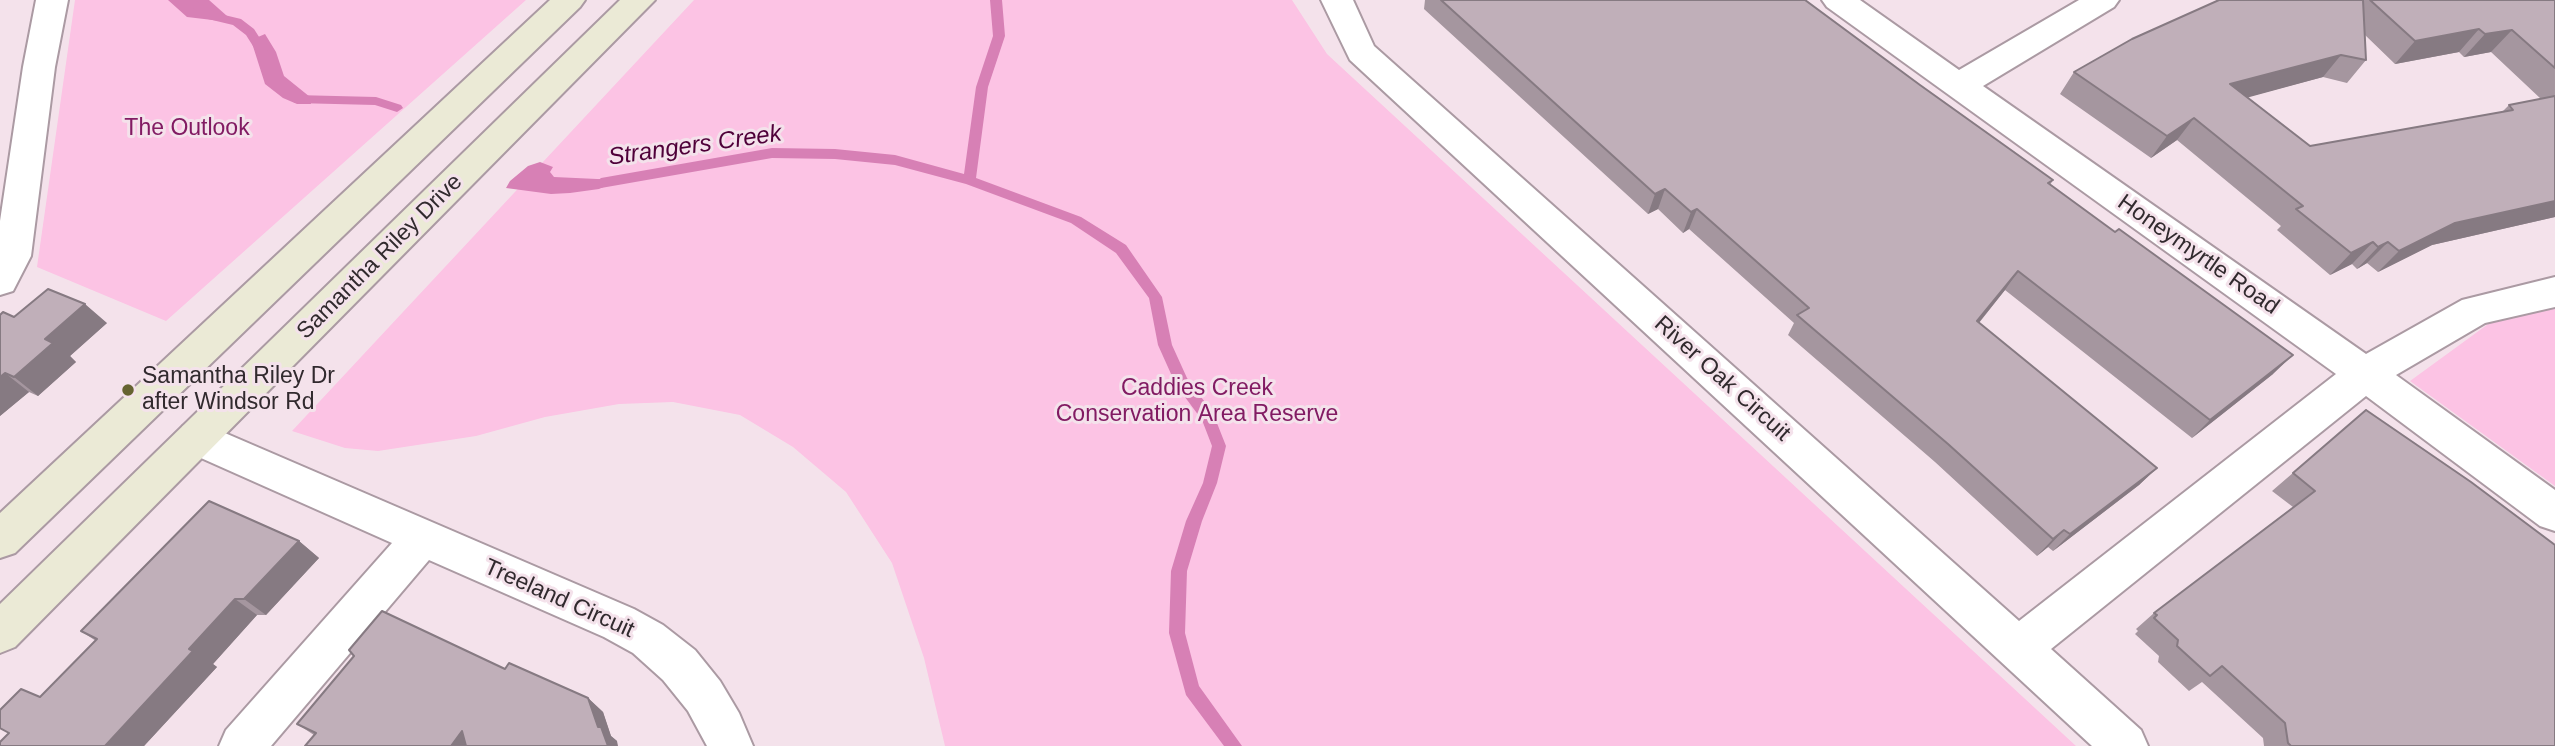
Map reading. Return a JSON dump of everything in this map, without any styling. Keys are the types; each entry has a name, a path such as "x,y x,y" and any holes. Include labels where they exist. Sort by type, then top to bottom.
{"main road":[{"path":"0,540 569,0"},
{"name":"Samantha Riley Drive","path":"0,633 639,0"}],"street":[{"path":"0,281 12,256 39,67 52,0"},
{"name":"River Oak Circuit","path":"1337,0 1361,52 2125,746"},
{"name":"Honeymyrtle Road","path":"1838,0 2555,513"},
{"path":"1959,85 2103,0"},
{"path":"2019,648 2364,374 2475,310 2555,292"},
{"name":"Treeland Circuit","path":"197,438 619,623 648,639 679,665 704,696 730,746"},
{"path":"242,746 422,538"}],"green space":[{"name":"The Outlook","path":"75,0 526,0 166,321 37,267"},
{"name":"Caddies Creek Conservation Area Reserve","path":"694,0 1292,0 1327,54 2076,746 945,746 924,658 892,563 846,492 793,447 740,415 673,402 619,404 545,417 476,436 378,451 345,448 292,431"},
{"path":"2555,308 2555,486 2410,381 2491,322"}],"shaded area":[{"path":"168,0 209,0 227,16 221,21 187,17"},
{"path":"265,34 276,52 284,76 310,97 311,104 297,104 283,98 265,84 251,40"},
{"path":"540,162 553,167 550,172 554,177 619,180 599,189 570,193 551,194 506,188 510,181 528,166"}],"building":[{"path":"1441,0 1805,0 2053,180 2048,183 2115,232 2119,229 2293,355 2210,420 2018,271 1977,321 2157,468 2070,534 2064,530 2053,539 1948,444 1797,315 1809,308 1697,209 1691,212 1665,189 1655,194"},
{"path":"2219,0 2363,0 2366,60 2341,55 2230,84 2310,146 2513,110 2509,105 2555,96 2555,201 2455,223 2399,251 2388,242 2378,247 2373,242 2351,253 2296,209 2303,206 2194,118 2167,136 2074,72 2132,39"},
{"path":"2370,0 2555,0 2555,68 2512,30 2485,34 2479,29 2415,41"},
{"path":"48,289 85,304 45,339 53,343 14,377 5,373 0,377 0,315 3,312 14,317"},
{"path":"2366,410 2471,482 2555,545 2555,746 2291,746 2288,743 2285,723 2222,666 2210,676 2177,646 2178,640 2154,618 2157,615 2154,613 2315,491 2293,473"},
{"path":"209,501 299,541 244,599 235,599 189,649 193,651 105,746 0,746 0,742 9,733 0,728 0,710 21,689 40,697 97,639 81,631"},
{"path":"382,611 505,669 509,663 588,698 608,746 466,746 462,731 451,746 305,746 316,733 297,724 354,656 349,650"}],"waterway":[{"name":"Strangers Creek","path":"186,0 212,16 237,22 250,32 262,51"},
{"path":"969,180 982,87 999,36 996,0"},
{"name":"Strangers Creek","path":"295,99 376,101 397,108"},
{"name":"Strangers Creek","path":"601,183 772,153 835,154 895,160 969,180"},
{"name":"Strangers Creek","path":"969,180 1076,220 1121,249 1155,297 1165,345 1181,381 1208,417 1219,446 1210,483 1194,521 1179,571 1177,633 1192,690 1234,746"}],"place":[{"name":"Samantha Riley Dr after Windsor Rd","path":"128,390"}]}
